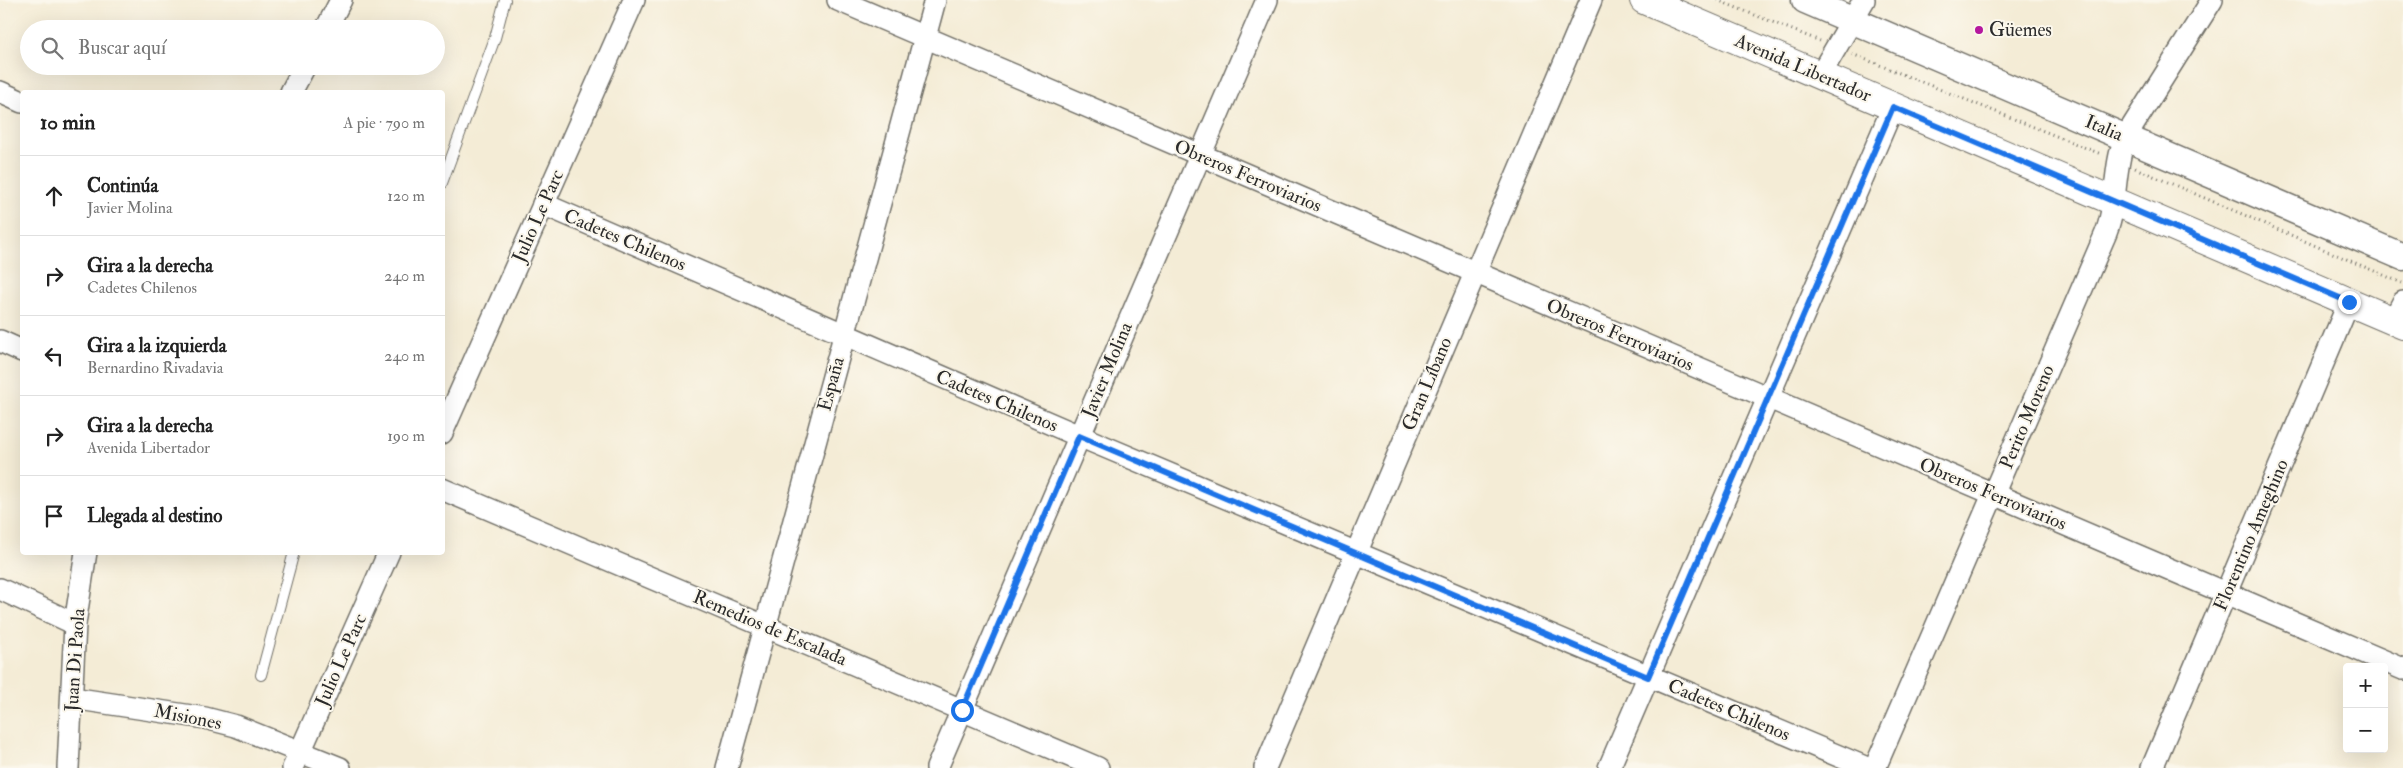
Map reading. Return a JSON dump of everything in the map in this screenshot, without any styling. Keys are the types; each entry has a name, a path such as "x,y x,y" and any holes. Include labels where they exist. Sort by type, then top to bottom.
{"main road":[{"name":"Avenida Libertador","path":"1644,0 2349,302 2400,316"}],"street":[{"name":"Julio Le Parc","path":"445,426 634,0"},
{"name":"Obreros Ferroviarios","path":"838,0 2403,669"},
{"name":"España","path":"727,768 935,0"},
{"name":"Javier Molina","path":"937,768 1267,0"},
{"name":"Gran Líbano","path":"1265,768 1355,552 1591,0"},
{"name":"Italia","path":"1804,0 1858,10 2121,149 2403,257"},
{"path":"2121,149 2212,0"},
{"path":"330,20 338,1"},
{"path":"1820,75 1858,10"},
{"path":"292,90 300,75"},
{"path":"0,92 20,101"},
{"path":"1609,768 1893,107"},
{"name":"Perito Moreno","path":"1875,768 2106,233 2113,214 2121,149"},
{"name":"Cadetes Chilenos","path":"543,204 1079,436 1866,768"},
{"name":"Florentino Ameghino","path":"2152,768 2227,595 2349,302"},
{"path":"0,341 20,350"},
{"name":"Remedios de Escalada","path":"445,490 1098,768"},
{"name":"Juan Di Paola","path":"68,768 75,624 86,555"},
{"name":"Julio Le Parc","path":"297,759 388,555"},
{"path":"0,589 75,624"},
{"name":"Misiones","path":"72,698 205,718 236,726 297,759 340,768"}],"lane":[{"path":"445,175 495,38 505,0"},
{"path":"260,675 293,555"}],"path":[{"path":"1717,0 1835,47 2121,149 2403,283"}],"place":[{"name":"Güemes","path":"1979,30"}],"route":[{"path":"962,710 1079,436 1648,677 1893,107 2349,302"}]}
